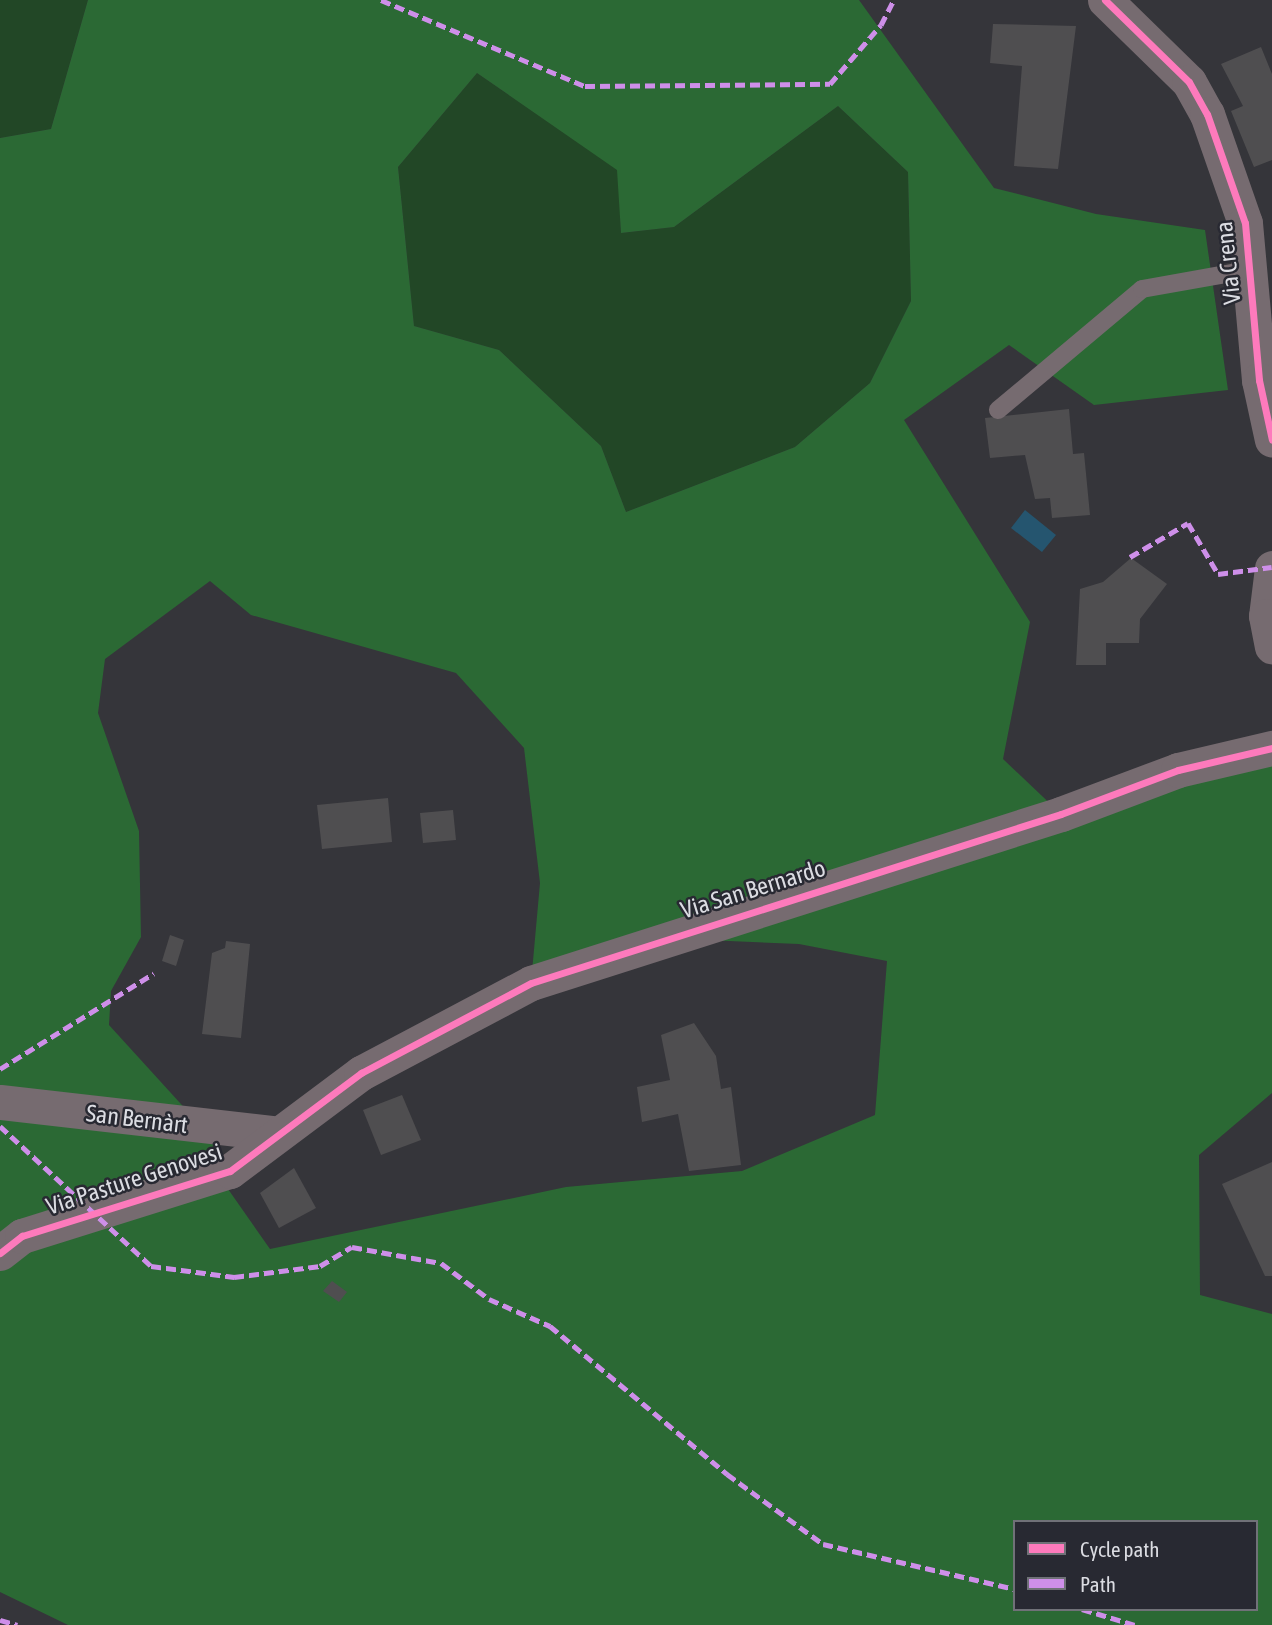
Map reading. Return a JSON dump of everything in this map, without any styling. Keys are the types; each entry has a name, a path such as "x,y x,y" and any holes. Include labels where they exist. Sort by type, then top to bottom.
{"street":[{"name":"Via Crena","path":"1105,0 1189,82 1207,114 1239,198 1259,380 1272,440"},
{"path":"1272,568 1266,616 1272,646"},
{"name":"Via San Bernardo","path":"273,1133 400,1050 531,983 1061,814 1178,770 1272,748"},
{"name":"San Bernàrt","path":"0,1102 273,1133"},
{"name":"Via Pasture Genovesi","path":"0,1253 22,1236 230,1171 273,1133"}],"lane":[{"path":"998,410 1142,289 1249,270"}],"green space":[{"path":"0,0 88,0 51,129 0,138"},
{"path":"88,0 859,0 994,188 1096,214 1205,230 1228,390 1094,405 1009,345 904,420 1030,622 1003,759 1061,814 1272,748 1272,1093 1199,1155 1200,1295 1272,1314 1272,1625 68,1625 0,1592 0,138 51,129","holes":["477,73 617,170 621,233 674,227 838,106 908,172 911,301 870,383 795,447 626,512 601,446 499,350 414,326 398,167","210,581 251,615 456,673 524,748 540,883 531,983 659,938 799,944 887,961 875,1115 742,1171 566,1187 270,1249 228,1189 211,1137 109,1025 111,991 141,937 139,831 98,713 105,659"]},
{"path":"477,73 618,170 621,233 674,227 838,106 908,172 911,301 870,383 795,447 626,512 601,446 499,350 414,326 398,167"}],"water":[{"path":"1025,510 1056,535 1042,552 1011,528"}],"building":[{"path":"993,24 1076,26 1058,169 1014,166 1022,66 990,63"},
{"path":"1261,47 1272,74 1272,160 1254,167 1231,111 1243,106 1221,64"},
{"path":"1069,409 1073,454 1084,453 1090,515 1052,518 1050,498 1035,499 1025,455 990,458 985,418"},
{"path":"1131,558 1167,584 1140,619 1139,643 1106,643 1106,665 1076,665 1080,589 1103,582"},
{"path":"388,798 392,842 322,849 317,805"},
{"path":"453,810 456,840 423,843 420,813"},
{"path":"170,935 184,940 176,966 162,961"},
{"path":"226,941 250,944 241,1038 202,1034 212,953 225,948"},
{"path":"694,1023 716,1056 721,1089 731,1087 741,1165 689,1171 678,1114 642,1122 637,1087 670,1080 661,1035"},
{"path":"402,1095 421,1140 381,1155 363,1110"},
{"path":"1272,1162 1272,1276 1265,1276 1222,1184"},
{"path":"294,1168 316,1208 279,1228 260,1193"},
{"path":"332,1281 347,1292 339,1302 323,1291"}],"marked path":[{"path":"381,0 585,86 830,84 881,25 894,0"},
{"path":"1130,557 1188,523 1218,574 1272,567"},
{"path":"0,1069 154,973"},
{"path":"0,1126 151,1266 234,1277 320,1266 352,1247 441,1263 489,1299 550,1326 727,1474 823,1544 1013,1589"},
{"path":"1089,1611 1135,1625"},
{"path":"0,1620 17,1625"}],"cycle path":[{"path":"1105,0 1189,82 1207,114 1245,223 1259,380 1272,440"},
{"path":"0,1253 22,1236 230,1171 361,1073 531,983 1061,814 1178,770 1272,748"}]}
